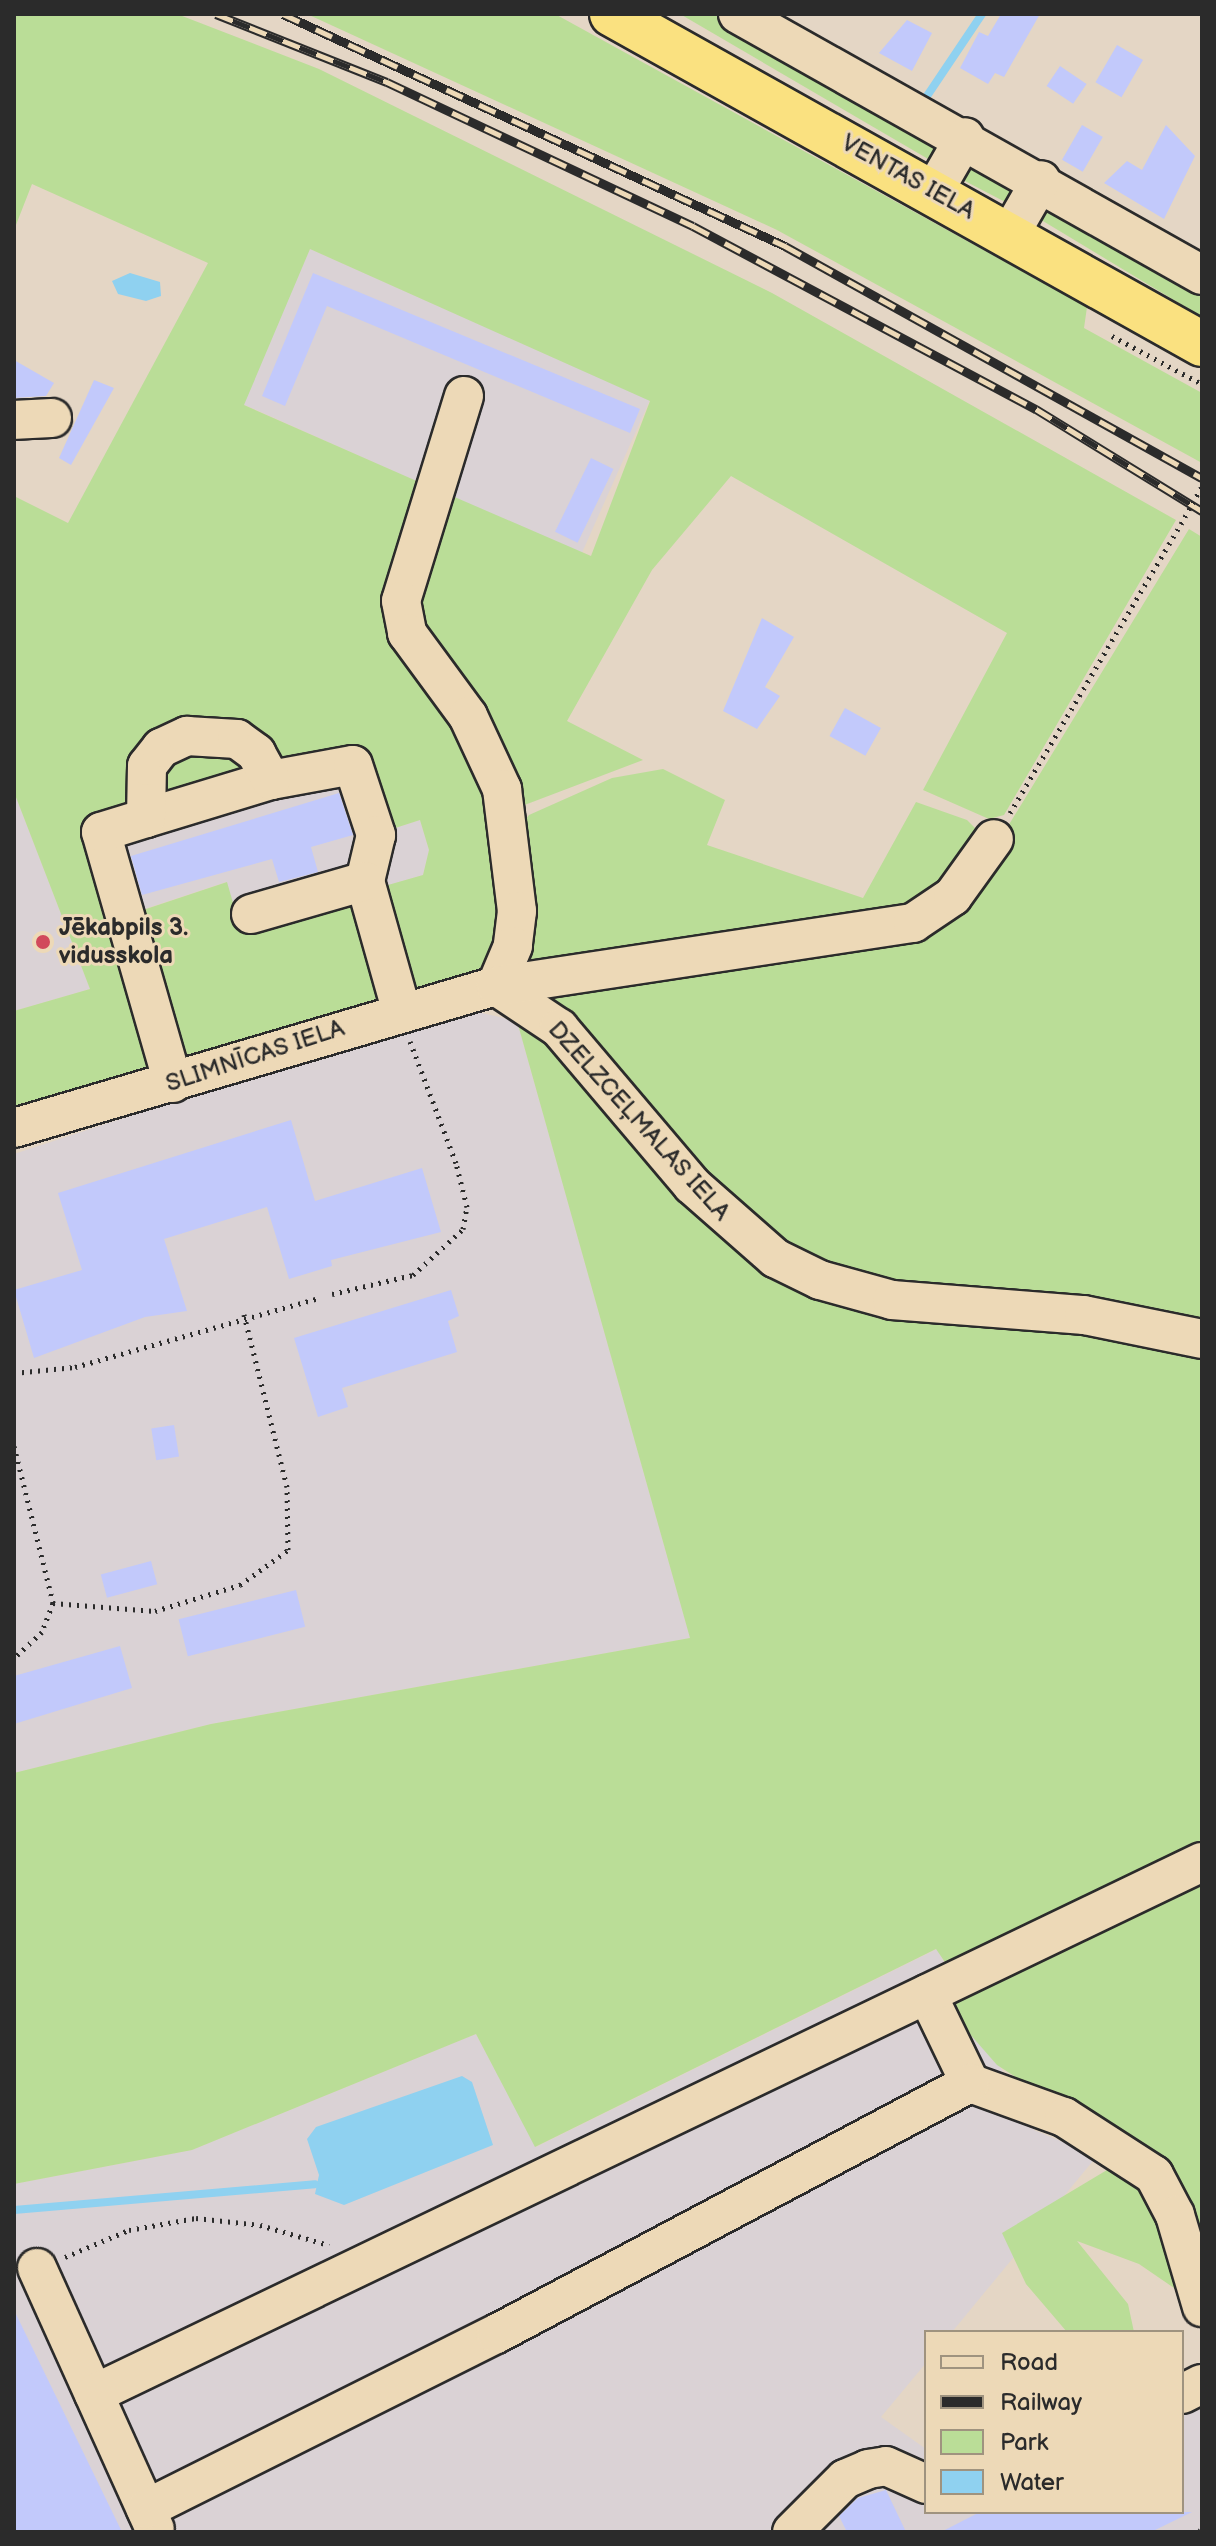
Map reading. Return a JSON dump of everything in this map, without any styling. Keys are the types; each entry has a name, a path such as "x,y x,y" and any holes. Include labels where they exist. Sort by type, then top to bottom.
{"highway":[{"name":"VENTAS IELA","path":"612,14 934,191 1202,344"}],"street":[{"path":"738,14 965,137 1202,275"},
{"path":"934,191 965,137"},
{"path":"1010,234 1041,180"},
{"path":"464,396 401,601 407,633 468,716 502,789 517,911 513,946 496,986"},
{"path":"14,420 52,418"},
{"path":"146,818 147,766 161,748 187,736 237,739 256,753 271,780"},
{"path":"173,1083 101,832 271,780 353,765 376,835 365,881 401,1009"},
{"name":"SLIMNĪCAS IELA","path":"14,1128 173,1083 401,1009 496,986 902,926 953,896 994,839"},
{"path":"251,914 365,881"},
{"name":"DZELZCEĻMALAS IELA","path":"496,986 559,1028 721,1215 797,1269 892,1300 1084,1315 1202,1339"},
{"path":"94,2394 1202,1862"},
{"path":"927,1994 970,2083 1064,2117 1144,2165 1175,2215 1202,2307"},
{"path":"37,2268 151,2520 970,2083"},
{"path":"1184,2393 1202,2384"},
{"path":"792,2532 845,2479 868,2469 886,2466 924,2483"}],"path":[{"path":"1100,329 1202,384"},
{"path":"994,839 1152,576 1202,486"},
{"path":"332,1294 413,1275 463,1229 467,1207 456,1163 427,1101 401,1009"},
{"path":"14,1373 75,1367 244,1314 319,1298"},
{"path":"53,1603 155,1611 240,1585 288,1550 287,1487 244,1314"},
{"path":"14,1446 53,1603 42,1632 14,1658"},
{"path":"37,2268 129,2230 196,2218 347,2247"}],"shaded area":[{"path":"310,249 650,400 581,555 241,403"},
{"path":"357,746 386,831 420,820 429,850 423,875 240,928 226,882 114,919 87,829"},
{"name":"Jēkabpils 3. vidusskola","path":"14,792 90,989 14,1011"},
{"path":"460,1008 517,1021 690,1638 211,1724 14,1773 14,1154"},
{"path":"937,1949 1034,2130 1097,2156 954,2330 924,2330 924,2365 881,2417 924,2448 924,2514 1184,2514 1184,2370 1202,2362 1202,2532 14,2532 14,2184 192,2150 476,2034 536,2147"}],"green space":[{"path":"14,14 177,14 319,69 772,293 1176,520 1004,815 989,819 923,790 1007,633 731,476 652,570 567,721 643,760 514,809 484,727 415,630 411,572 443,492 591,556 650,401 310,249 244,405 428,486 402,563 396,610 405,643 484,763 509,902 499,961 477,979 409,994 374,889 423,875 429,850 420,820 386,831 357,746 280,770 254,737 230,725 175,727 151,743 139,766 135,814 87,830 161,1071 14,1119 14,1011 90,989 14,792 14,496 68,523 208,263 32,184 14,230"},
{"path":"307,14 555,14 1087,307 1084,328 1202,393 1202,463 777,230"},
{"path":"680,14 719,14 945,137 935,163"},
{"path":"959,162 1025,183 1011,205 961,179"},
{"path":"1040,199 1202,286 1202,317 1033,215"},
{"path":"1189,529 1202,537 1202,1329 932,1295 773,1250 546,1005 537,984 894,934 982,869"},
{"path":"186,740 256,764 150,810 149,793"},
{"path":"663,769 725,800 707,845 863,898 916,802 967,820 975,828 973,855 918,911 520,975 516,832 529,815 612,778"},
{"path":"227,882 240,927 357,894 387,1000 186,1070 131,914"},
{"path":"517,1021 554,1036 692,1198 932,1315 1202,1349 1202,1848 949,1968 936,1949 535,2147 476,2034 192,2150 14,2184 14,1773 211,1724 690,1638"},
{"path":"1202,1872 1202,2243 1034,2089 997,2065 962,2025 955,2003 962,1989"},
{"path":"1117,2164 1139,2178 1165,2227 1177,2290 1139,2264 1077,2241 1128,2304 1134,2330 1065,2330 1026,2284 1002,2233"}],"water":[{"path":"130,273 160,282 161,296 146,301 118,294 112,281"},
{"path":"462,2076 472,2082 493,2145 344,2205 315,2194 319,2175 307,2139 316,2127"}],"building":[{"path":"1001,14 1040,14 1004,77 995,73 988,84 960,68 979,32 988,36"},
{"path":"907,20 932,33 912,71 879,53"},
{"path":"1117,45 1143,60 1121,97 1096,82"},
{"path":"1060,66 1087,84 1073,104 1047,86"},
{"path":"1082,125 1103,137 1083,172 1062,160"},
{"path":"1166,125 1195,156 1164,219 1104,183 1127,161 1142,170"},
{"path":"313,273 640,409 630,433 327,306 285,406 262,396"},
{"path":"14,360 54,383 46,396 14,398"},
{"path":"94,380 114,388 71,465 59,458"},
{"path":"591,458 613,469 578,543 555,532"},
{"path":"762,618 794,637 765,687 780,696 757,729 723,711"},
{"path":"845,708 881,728 865,756 829,736"},
{"path":"339,793 353,835 311,847 318,872 279,882 272,859 142,895 131,856"},
{"path":"291,1120 315,1201 422,1168 441,1232 331,1260 332,1266 289,1279 267,1207 164,1239 187,1311 145,1317 34,1358 14,1290 82,1270 58,1193"},
{"path":"451,1290 459,1316 448,1321 457,1352 342,1388 348,1407 318,1417 294,1338"},
{"path":"174,1425 179,1457 156,1460 151,1429"},
{"path":"151,1561 157,1584 107,1598 101,1574"},
{"path":"296,1590 305,1627 188,1656 179,1619"},
{"path":"120,1646 132,1688 14,1724 14,1676"},
{"path":"14,2310 122,2532 14,2532"},
{"path":"886,2490 906,2532 847,2532 839,2516 858,2498"},
{"path":"1192,2512 1151,2532 941,2532 976,2514"}],"waterway":[{"path":"927,96 982,14"},
{"path":"14,2210 315,2184"}],"railway":[{"path":"216,14 387,82 693,226 1036,409 1202,511"},
{"path":"283,14 785,246 1202,478"}],"place":[{"name":"Jēkabpils 3. vidusskola","path":"43,942"}]}
